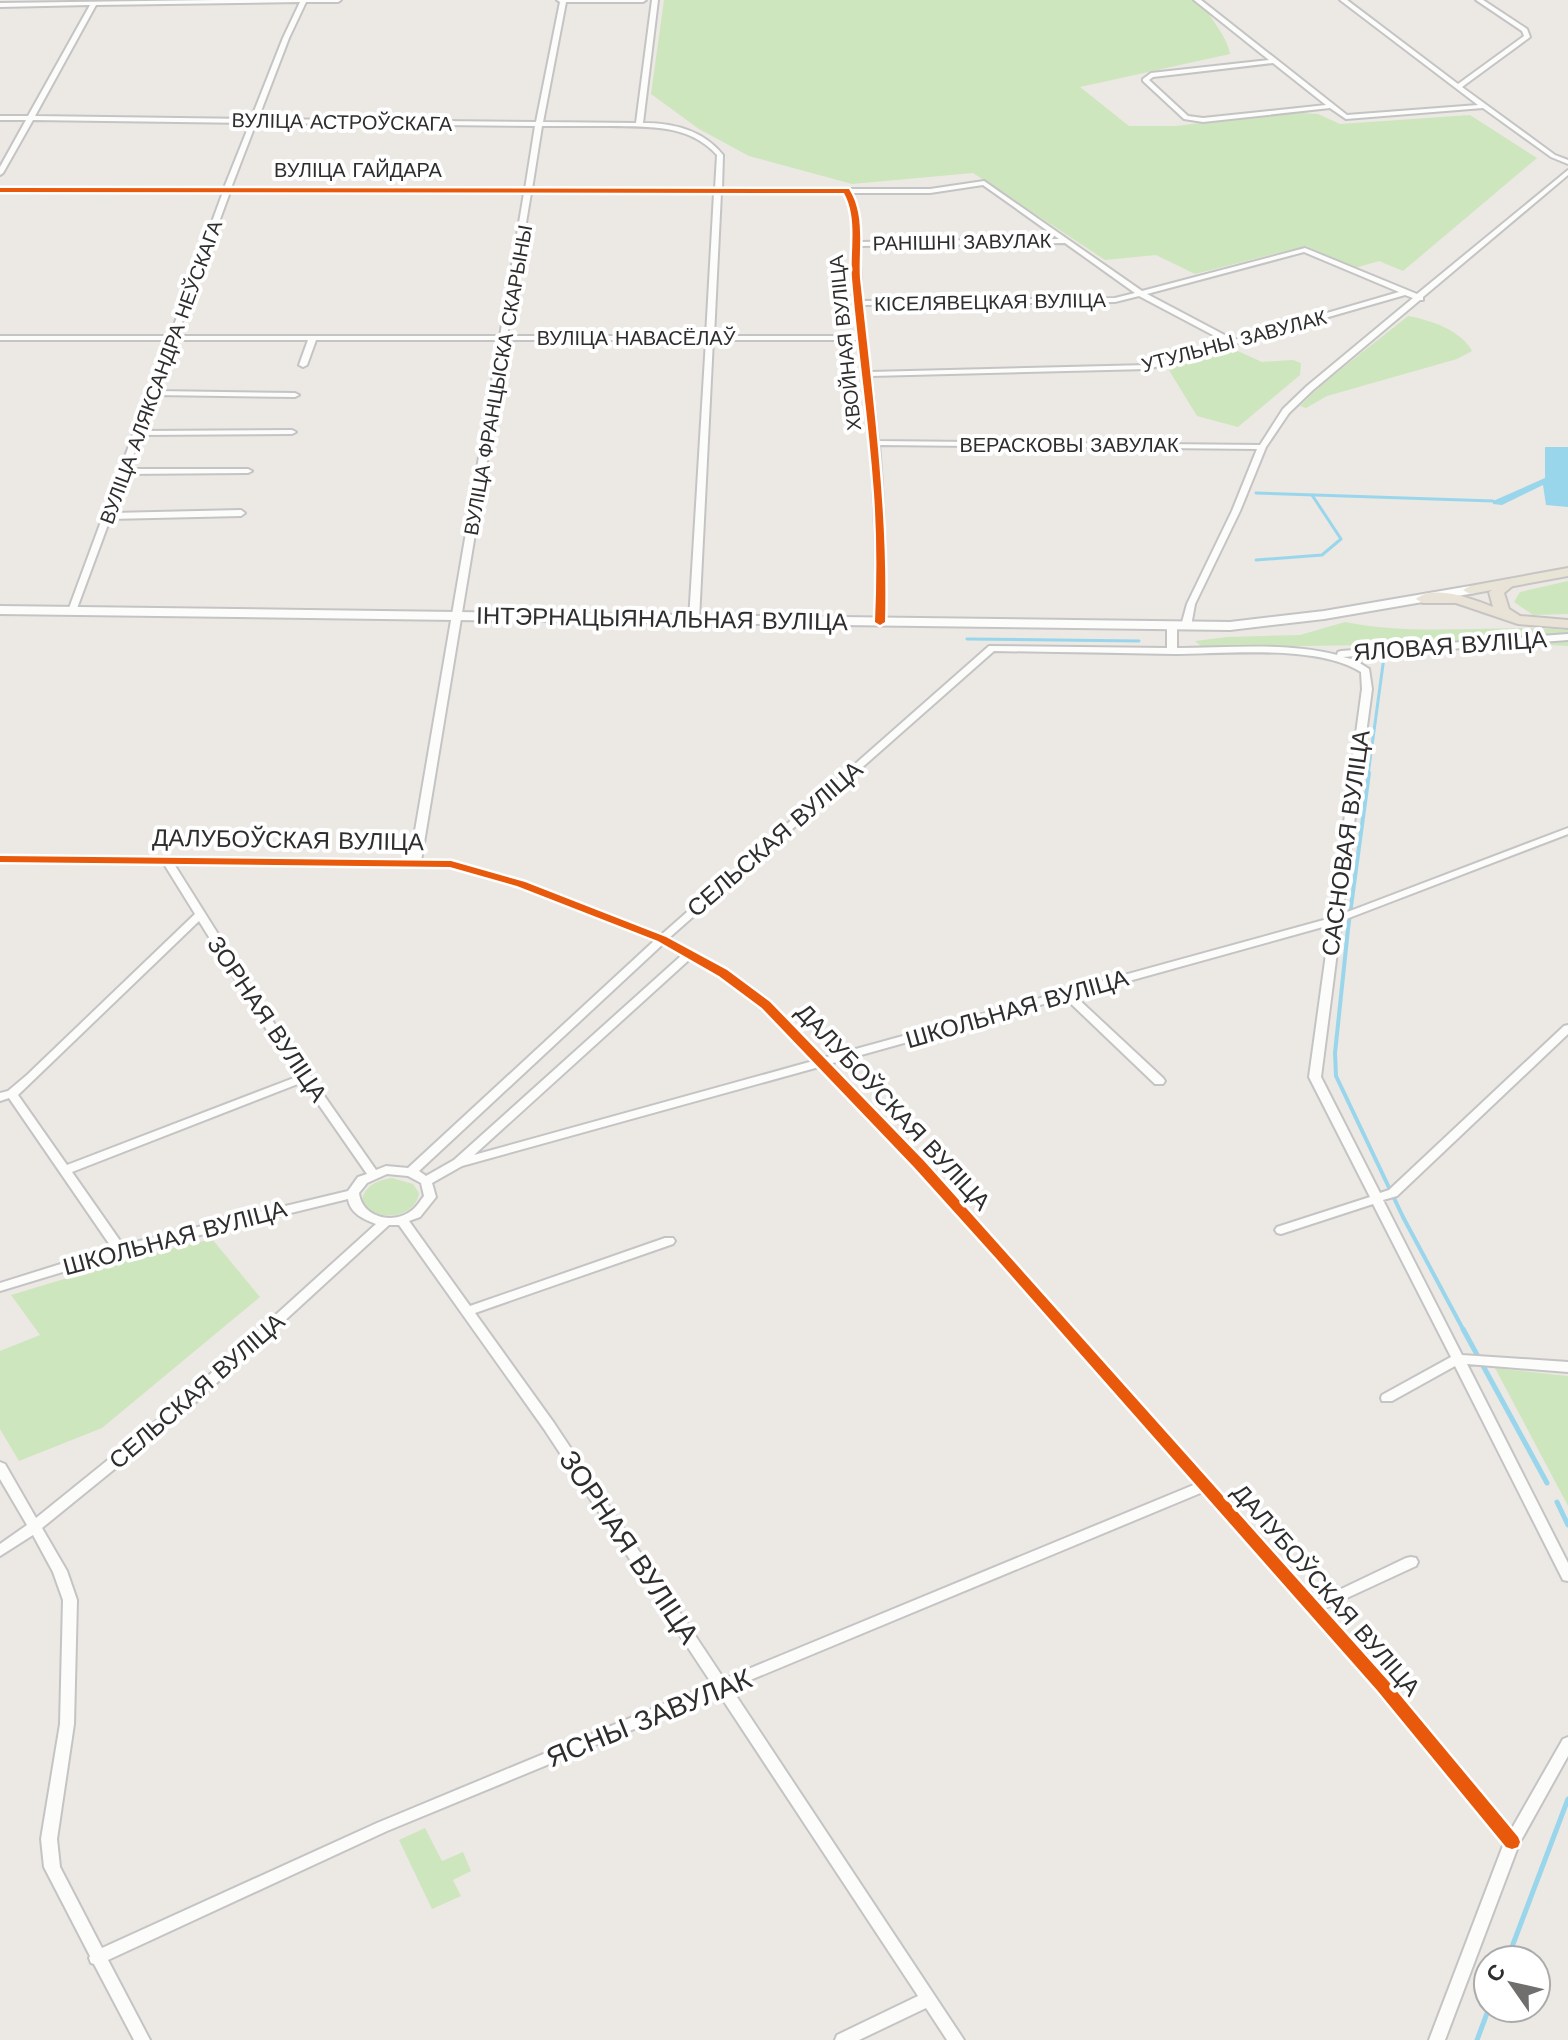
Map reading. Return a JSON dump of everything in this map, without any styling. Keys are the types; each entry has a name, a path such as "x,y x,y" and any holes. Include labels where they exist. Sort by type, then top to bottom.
{"highway":[{"path":"1509,583 1496,592 1498,602 1502,611 1518,620"},
{"path":"1470,590 1503,615 1518,620 1568,624"},
{"path":"1423,599 1467,601 1518,620"}],"main road":[{"path":"1470,590 1568,572"},
{"name":"ІНТЭРНАЦЫЯНАЛЬНАЯ ВУЛІЦА","path":"0,610 1179,626 1272,623 1470,590"}],"street":[{"name":"ВУЛІЦА АЛЯКСАНДРА НЕЎСКАГА","path":"72,611 227,190 286,38 304,0"},
{"path":"0,5 338,0"},
{"path":"562,1 643,0"},
{"path":"639,125 655,0"},
{"path":"1197,0 1346,117 1484,106"},
{"path":"1343,0 1553,156 1568,162"},
{"path":"1458,87 1527,37 1525,30 1479,0"},
{"name":"ВУЛІЦА ФРАНЦЫСКА СКАРЫНЫ","path":"415,863 562,1"},
{"path":"0,173 94,4"},
{"path":"1275,61 1151,75 1145,80 1186,118 1203,120 1331,106"},
{"name":"ВУЛІЦА АСТРОЎСКАГА","path":"0,118 639,125 683,129 711,144 720,155 717,190"},
{"path":"1172,651 1179,626 1236,511 1262,447 1286,411 1568,172"},
{"path":"694,620 717,190 930,191 984,183 1143,295 1234,343"},
{"name":"ВУЛІЦА ГАЙДАРА","path":"0,190 717,190"},
{"name":"ХВОЙНАЯ ВУЛІЦА","path":"846,191 853,213 863,338 876,443 882,596 880,622"},
{"name":"РАНІШНІ ЗАВУЛАК","path":"855,244 1068,241"},
{"name":"КІСЕЛЯВЕЦКАЯ ВУЛІЦА","path":"860,303 1086,303 1143,295 1305,250 1406,292"},
{"path":"1406,292 1420,298"},
{"name":"УТУЛЬНЫ ЗАВУЛАК","path":"867,374 1148,367 1406,292"},
{"name":"ВУЛІЦА НАВАСЁЛАЎ","path":"0,338 863,338"},
{"path":"303,365 313,338"},
{"path":"154,393 295,395"},
{"path":"140,433 292,432"},
{"name":"ВЕРАСКОВЫ ЗАВУЛАК","path":"876,443 1262,447"},
{"path":"125,472 248,471"},
{"path":"109,516 241,513"},
{"name":"ЯЛОВАЯ ВУЛІЦА","path":"1332,655 1568,637"},
{"name":"СЕЛЬСКАЯ ВУЛІЦА","path":"411,1172 662,939 992,648 1172,651"},
{"name":"САСНОВАЯ ВУЛІЦА","path":"1172,651 1332,655 1360,664 1366,671 1367,689 1315,1077 1568,1576"},
{"name":"ШКОЛЬНАЯ ВУЛІЦА","path":"458,1163 1335,920 1568,831"},
{"name":"ДАЛУБОЎСКАЯ ВУЛІЦА","path":"0,859 451,864 521,884 690,953 766,1005 930,1176 1383,1686 1512,1842"},
{"name":"ЗОРНАЯ ВУЛІЦА","path":"167,861 199,916 373,1174"},
{"path":"120,1250 6,1096 199,916"},
{"name":"СЕЛЬСКАЯ ВУЛІЦА","path":"426,1181 458,1163 690,953"},
{"path":"1068,995 1159,1081"},
{"path":"1281,1230 1393,1193 1568,1028"},
{"path":"64,1171 306,1077"},
{"path":"386,1170 411,1172 426,1181 430,1197 425,1206 402,1220 371,1219 359,1213 353,1204 352,1194 356,1186 373,1174 386,1170"},
{"name":"ШКОЛЬНАЯ ВУЛІЦА","path":"0,1287 120,1250 352,1194"},
{"name":"ЗОРНАЯ ВУЛІЦА","path":"402,1220 549,1426 956,2040"},
{"name":"СЕЛЬСКАЯ ВУЛІЦА","path":"0,1551 36,1526 181,1408 386,1221"},
{"path":"467,1311 669,1241"},
{"path":"1387,1398 1458,1359 1568,1367"},
{"path":"0,1467 60,1571 70,1600 67,1724 49,1839 52,1867 142,2040"},
{"name":"ЯСНЫ ЗАВУЛАК","path":"97,1958 382,1827 1204,1486"},
{"path":"1313,1608 1411,1562"},
{"path":"1437,2040 1512,1842 1568,1743"},
{"path":"843,2040 929,1999"}],"green space":[{"path":"664,0 1201,0 1230,54 1080,87 1129,126 1176,126 1287,112 1318,114 1340,124 1470,115 1537,158 1403,271 1379,261 1355,268 1306,246 1195,274 1156,255 1105,260 973,173 852,184 749,156 699,129 651,94"},
{"path":"1408,316 1435,323 1453,332 1472,351 1457,359 1327,396 1306,408 1300,406 1321,385"},
{"path":"1231,348 1262,362 1293,360 1301,363 1300,375 1238,427 1197,416 1167,367"},
{"path":"1568,581 1568,614 1533,615 1514,602 1520,592"},
{"path":"1345,622 1400,629 1568,630 1568,646 1509,643 1233,647 1201,646 1195,641 1300,635"},
{"path":"392,1178 413,1184 419,1193 412,1207 406,1212 391,1215 368,1210 362,1200 369,1187"},
{"path":"212,1239 260,1297 102,1428 19,1461 0,1429 0,1351 40,1335 11,1295 137,1257"},
{"path":"1495,1368 1568,1376 1568,1506"},
{"path":"425,1828 442,1861 463,1852 471,1871 453,1880 461,1896 432,1909 399,1840"}],"water":[{"path":"1545,447 1568,447 1568,507 1546,505 1543,485 1502,505 1493,504 1493,501 1545,478"}],"waterway":[{"path":"1256,493 1493,501"},
{"path":"1256,560 1322,555 1341,539 1312,495"},
{"path":"967,639 1139,641"},
{"path":"1368,775 1384,657"},
{"path":"1369,773 1348,929 1335,1053 1336,1076 1403,1217 1464,1331"},
{"path":"1463,1329 1547,1483"},
{"path":"1557,1502 1568,1525"},
{"path":"1513,1944 1568,1799"},
{"path":"1477,2040 1483,2024"}],"cycle path":[{"path":"0,190 846,191 854,208 856,275 878,491 880,622"},
{"path":"0,859 451,864 521,884 662,939 723,973 766,1005 919,1164 1383,1686 1512,1842"}]}
